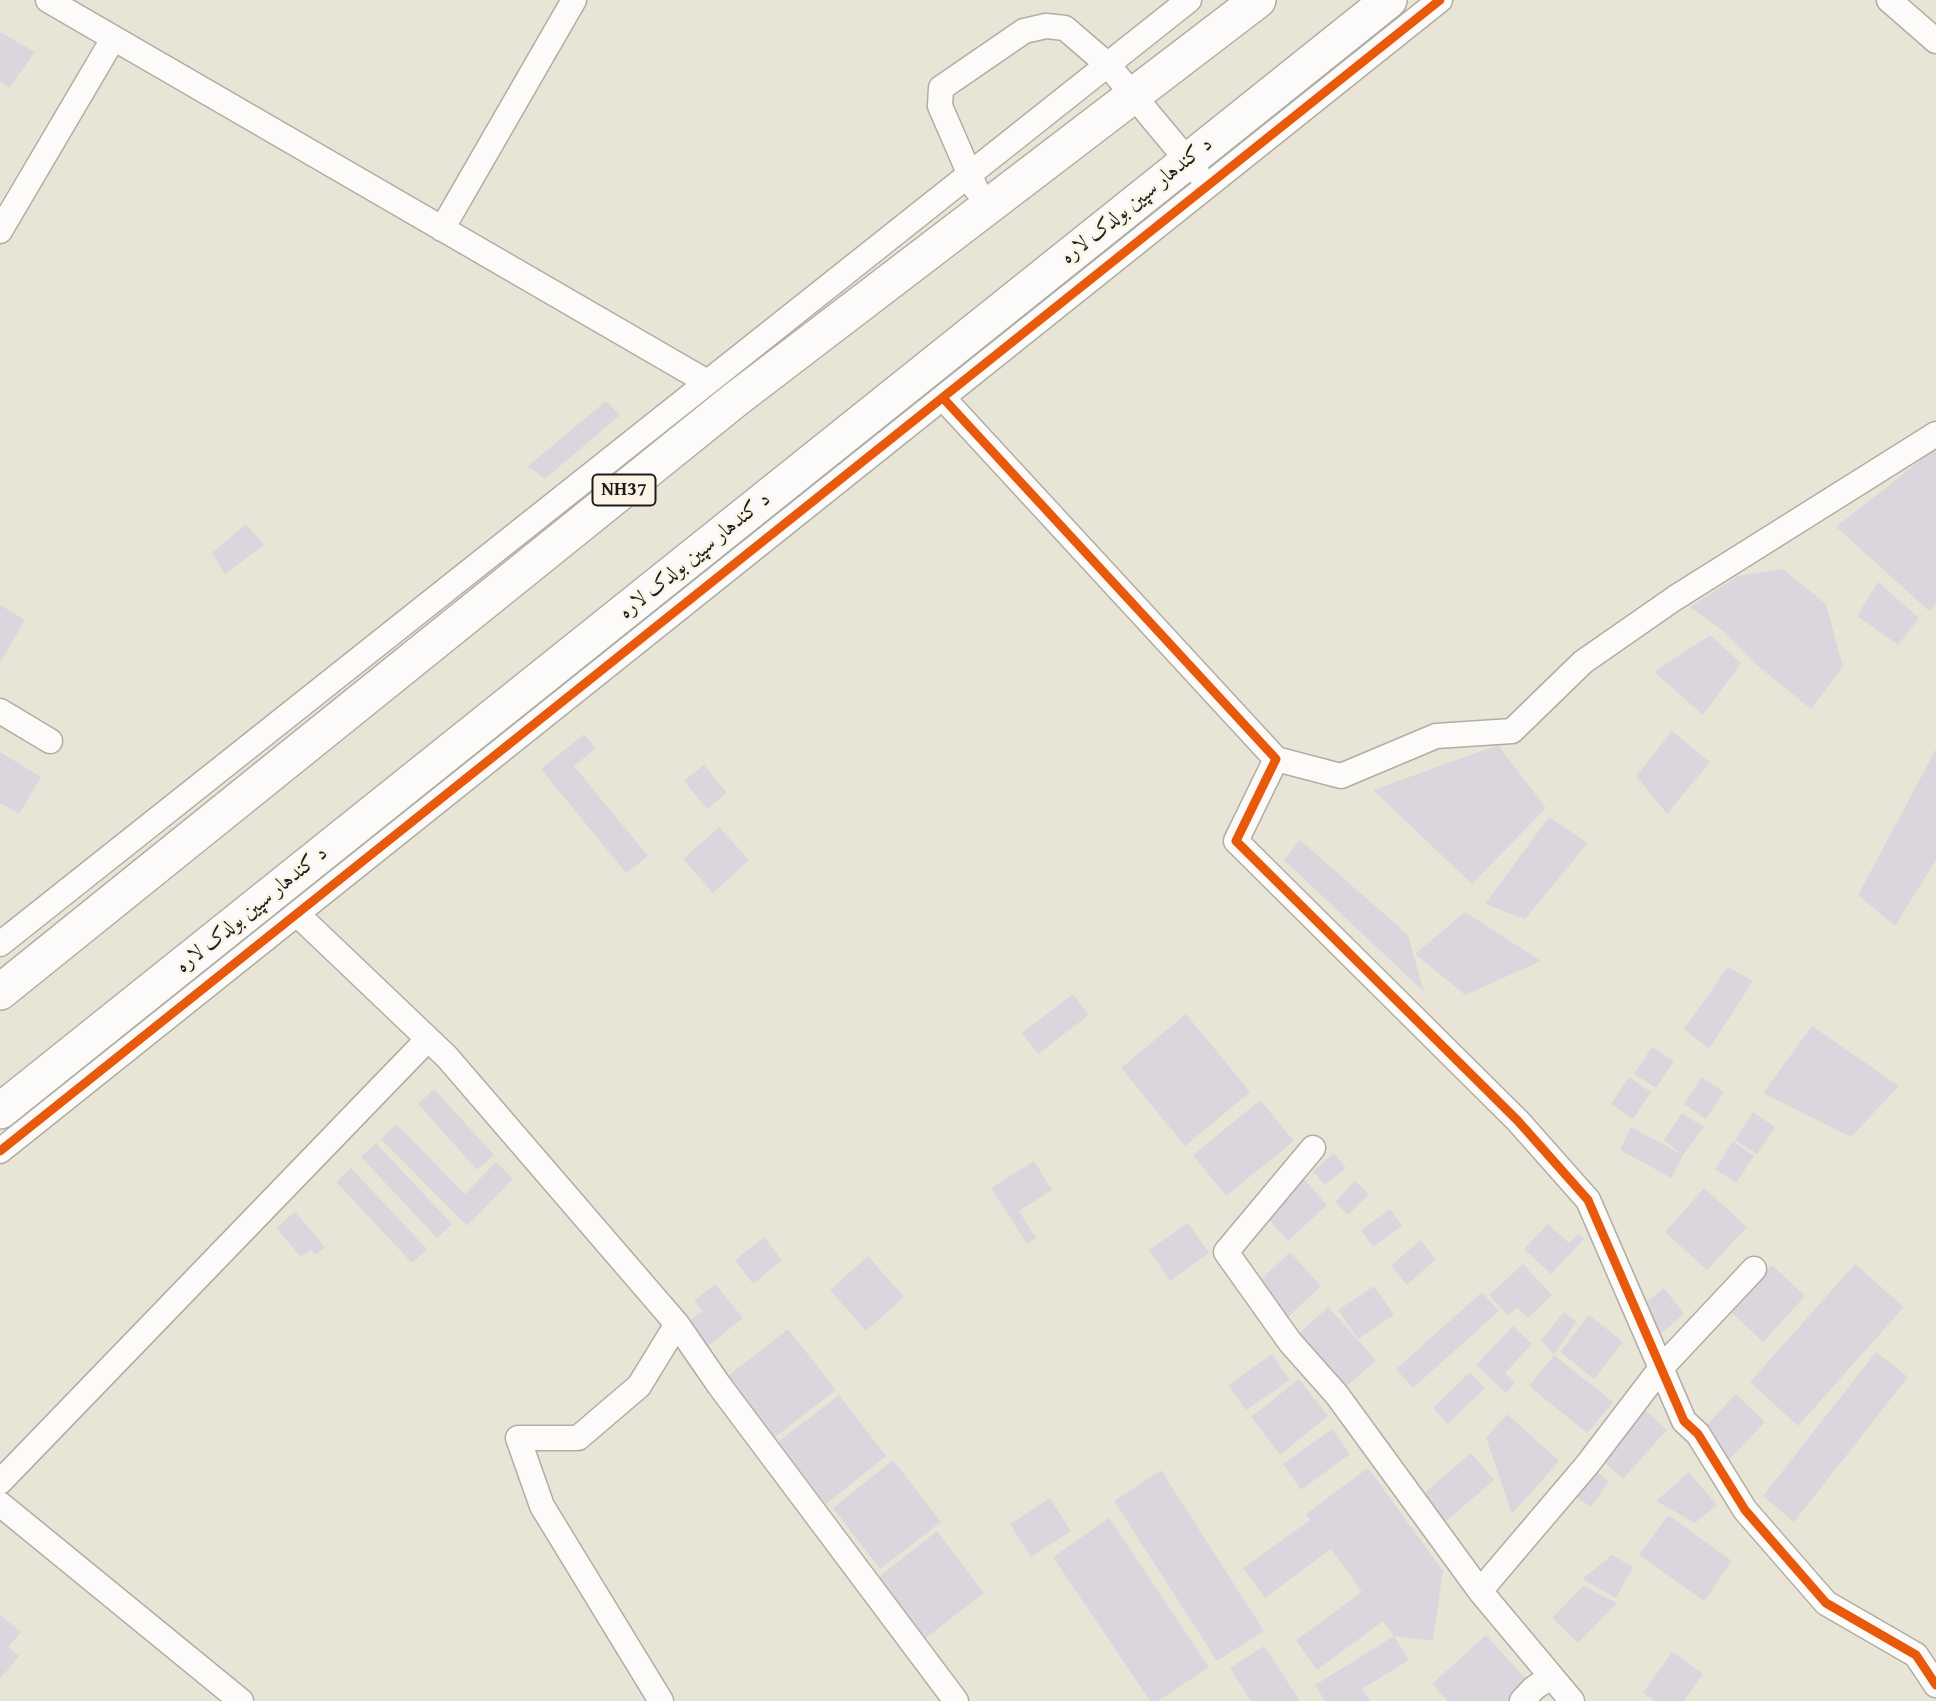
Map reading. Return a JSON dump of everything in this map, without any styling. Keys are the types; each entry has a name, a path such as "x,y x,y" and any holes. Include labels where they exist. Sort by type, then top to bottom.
{"highway":[{"name":"NH37","path":"0,992 736,399 1258,0"},
{"name":"د کندهار سپین بولدک لاره","path":"0,1111 1198,173 1389,0"}],"street":[{"path":"48,0 707,382"},
{"path":"442,229 574,0"},
{"path":"0,944 1189,0"},
{"path":"0,1151 943,398 1198,173 1440,0"},
{"path":"1889,0 1936,41"},
{"path":"985,208 940,106 942,88 1024,31 1046,26 1065,28 1108,65 1198,173"},
{"path":"0,231 113,39"},
{"path":"943,398 1276,759 1341,776 1436,737 1512,731 1593,655 1675,598 1936,434"},
{"path":"0,711 50,741"},
{"path":"1276,759 1236,841 1518,1121 1588,1200 1684,1421 1698,1434 1745,1510 1826,1603 1916,1656 1936,1685"},
{"path":"297,914 447,1057 677,1324 719,1385 956,1701"},
{"path":"0,1482 428,1039"},
{"path":"1313,1148 1226,1252 1290,1342 1337,1395 1480,1591 1572,1701"},
{"path":"1480,1591 1587,1465 1661,1368 1754,1269"},
{"path":"661,1701 542,1506 518,1438 578,1438 639,1386 677,1324"},
{"path":"0,1504 242,1701"},
{"path":"1522,1701 1534,1688 1551,1677"}],"building":[{"path":"0,32 35,52 9,88 0,82"},
{"path":"606,401 620,415 545,479 528,466"},
{"path":"1936,448 1936,604 1929,611 1836,527"},
{"path":"246,524 264,545 225,574 212,553"},
{"path":"1783,569 1826,604 1843,667 1811,709 1759,667 1723,631 1690,607 1738,576"},
{"path":"1878,582 1919,618 1898,645 1857,616"},
{"path":"0,605 25,620 0,663"},
{"path":"1710,635 1741,663 1703,715 1654,672"},
{"path":"1672,731 1710,762 1667,814 1636,776"},
{"path":"584,734 596,748 574,766 648,856 626,873 541,769"},
{"path":"1498,745 1546,808 1472,884 1373,790"},
{"path":"1936,749 1936,860 1895,926 1858,895"},
{"path":"0,752 41,777 19,814 0,803"},
{"path":"704,765 727,793 707,809 684,781"},
{"path":"1549,817 1588,843 1525,919 1485,904"},
{"path":"719,827 749,860 713,893 683,859"},
{"path":"1300,840 1408,935 1424,992 1284,860"},
{"path":"1465,912 1541,961 1465,995 1415,954"},
{"path":"1728,967 1753,981 1709,1049 1684,1029"},
{"path":"1073,994 1089,1015 1038,1054 1022,1033"},
{"path":"1186,1014 1250,1092 1185,1146 1121,1068"},
{"path":"1812,1026 1899,1086 1851,1137 1763,1093"},
{"path":"1652,1047 1674,1061 1656,1088 1634,1074"},
{"path":"1629,1077 1651,1092 1633,1119 1611,1104"},
{"path":"1702,1077 1724,1092 1706,1119 1684,1104"},
{"path":"434,1089 494,1155 477,1170 418,1104"},
{"path":"1260,1100 1294,1141 1226,1196 1193,1155"},
{"path":"1753,1112 1775,1127 1757,1154 1735,1140"},
{"path":"1682,1113 1704,1127 1683,1155 1664,1140"},
{"path":"396,1124 465,1194 496,1162 513,1179 467,1226 381,1139"},
{"path":"1631,1127 1683,1155 1671,1178 1620,1150"},
{"path":"1733,1141 1754,1156 1736,1183 1715,1169"},
{"path":"376,1143 452,1224 437,1238 361,1157"},
{"path":"1334,1153 1346,1168 1325,1185 1313,1171"},
{"path":"1034,1161 1052,1190 1019,1211 1036,1238 1027,1244 991,1188"},
{"path":"351,1168 427,1249 412,1263 336,1182"},
{"path":"1303,1178 1327,1205 1288,1241 1264,1214"},
{"path":"1355,1181 1369,1194 1348,1215 1335,1202"},
{"path":"1704,1188 1747,1227 1707,1270 1665,1232"},
{"path":"1390,1209 1402,1226 1373,1247 1361,1230"},
{"path":"295,1212 325,1247 316,1255 311,1249 301,1257 276,1228"},
{"path":"1188,1223 1209,1253 1170,1281 1149,1250"},
{"path":"1548,1224 1569,1243 1579,1233 1584,1239 1551,1274 1524,1249"},
{"path":"764,1237 782,1260 753,1284 735,1260"},
{"path":"1420,1240 1436,1259 1407,1285 1391,1266"},
{"path":"1290,1252 1321,1286 1287,1318 1256,1284"},
{"path":"868,1256 904,1297 866,1331 830,1290"},
{"path":"1523,1264 1552,1295 1528,1318 1517,1307 1508,1316 1489,1295"},
{"path":"1855,1264 1904,1307 1798,1426 1750,1382"},
{"path":"1772,1265 1805,1296 1763,1342 1730,1311"},
{"path":"715,1284 743,1318 708,1346 689,1322 702,1311 694,1301"},
{"path":"1374,1286 1394,1315 1358,1339 1338,1310"},
{"path":"1664,1288 1684,1314 1658,1336 1637,1309"},
{"path":"1482,1292 1499,1311 1413,1388 1396,1369"},
{"path":"1328,1307 1376,1360 1337,1395 1290,1342"},
{"path":"1564,1312 1576,1322 1554,1355 1541,1340"},
{"path":"1589,1315 1623,1342 1594,1379 1560,1352"},
{"path":"1513,1326 1532,1344 1505,1373 1515,1383 1506,1393 1476,1365"},
{"path":"788,1329 836,1390 775,1437 728,1376"},
{"path":"1876,1352 1908,1377 1794,1522 1763,1496"},
{"path":"1272,1354 1290,1380 1246,1410 1228,1385"},
{"path":"1554,1355 1613,1402 1587,1433 1529,1386"},
{"path":"1470,1372 1485,1388 1448,1424 1433,1408"},
{"path":"1299,1379 1328,1416 1280,1455 1251,1417"},
{"path":"1736,1394 1765,1422 1727,1462 1698,1434"},
{"path":"839,1395 886,1456 826,1504 778,1442"},
{"path":"1643,1408 1667,1430 1623,1479 1598,1457"},
{"path":"1507,1414 1559,1461 1512,1514 1486,1438"},
{"path":"1332,1429 1350,1454 1301,1490 1283,1464"},
{"path":"1471,1453 1494,1480 1443,1524 1420,1497"},
{"path":"893,1460 941,1522 880,1569 833,1508"},
{"path":"1587,1465 1609,1481 1591,1507 1568,1491"},
{"path":"1368,1468 1443,1571 1433,1641 1394,1636 1383,1621 1317,1670 1296,1640 1362,1592 1331,1549 1265,1598 1243,1568 1310,1520 1306,1514"},
{"path":"1161,1470 1264,1631 1217,1661 1114,1501"},
{"path":"1689,1472 1717,1505 1695,1523 1656,1501"},
{"path":"1050,1498 1071,1531 1031,1557 1010,1524"},
{"path":"1668,1515 1732,1561 1704,1601 1639,1555"},
{"path":"1109,1518 1209,1667 1158,1701 1150,1701 1053,1557"},
{"path":"937,1531 984,1593 923,1640 876,1579"},
{"path":"1612,1555 1633,1567 1616,1598 1582,1579"},
{"path":"1583,1586 1617,1603 1578,1643 1552,1618"},
{"path":"0,1615 21,1632 8,1647 19,1656 0,1679"},
{"path":"1486,1635 1534,1688 1519,1701 1447,1701 1432,1684"},
{"path":"1394,1636 1409,1660 1362,1689 1370,1701 1325,1701 1315,1685"},
{"path":"1264,1646 1300,1701 1251,1701 1230,1668"},
{"path":"1672,1652 1703,1674 1684,1701 1654,1701 1643,1693"}],"cycle path":[{"path":"0,1151 1440,0"},
{"path":"943,398 1276,759 1236,841 1518,1121 1588,1200 1684,1421 1698,1434 1745,1510 1826,1603 1916,1655 1936,1685"}]}
